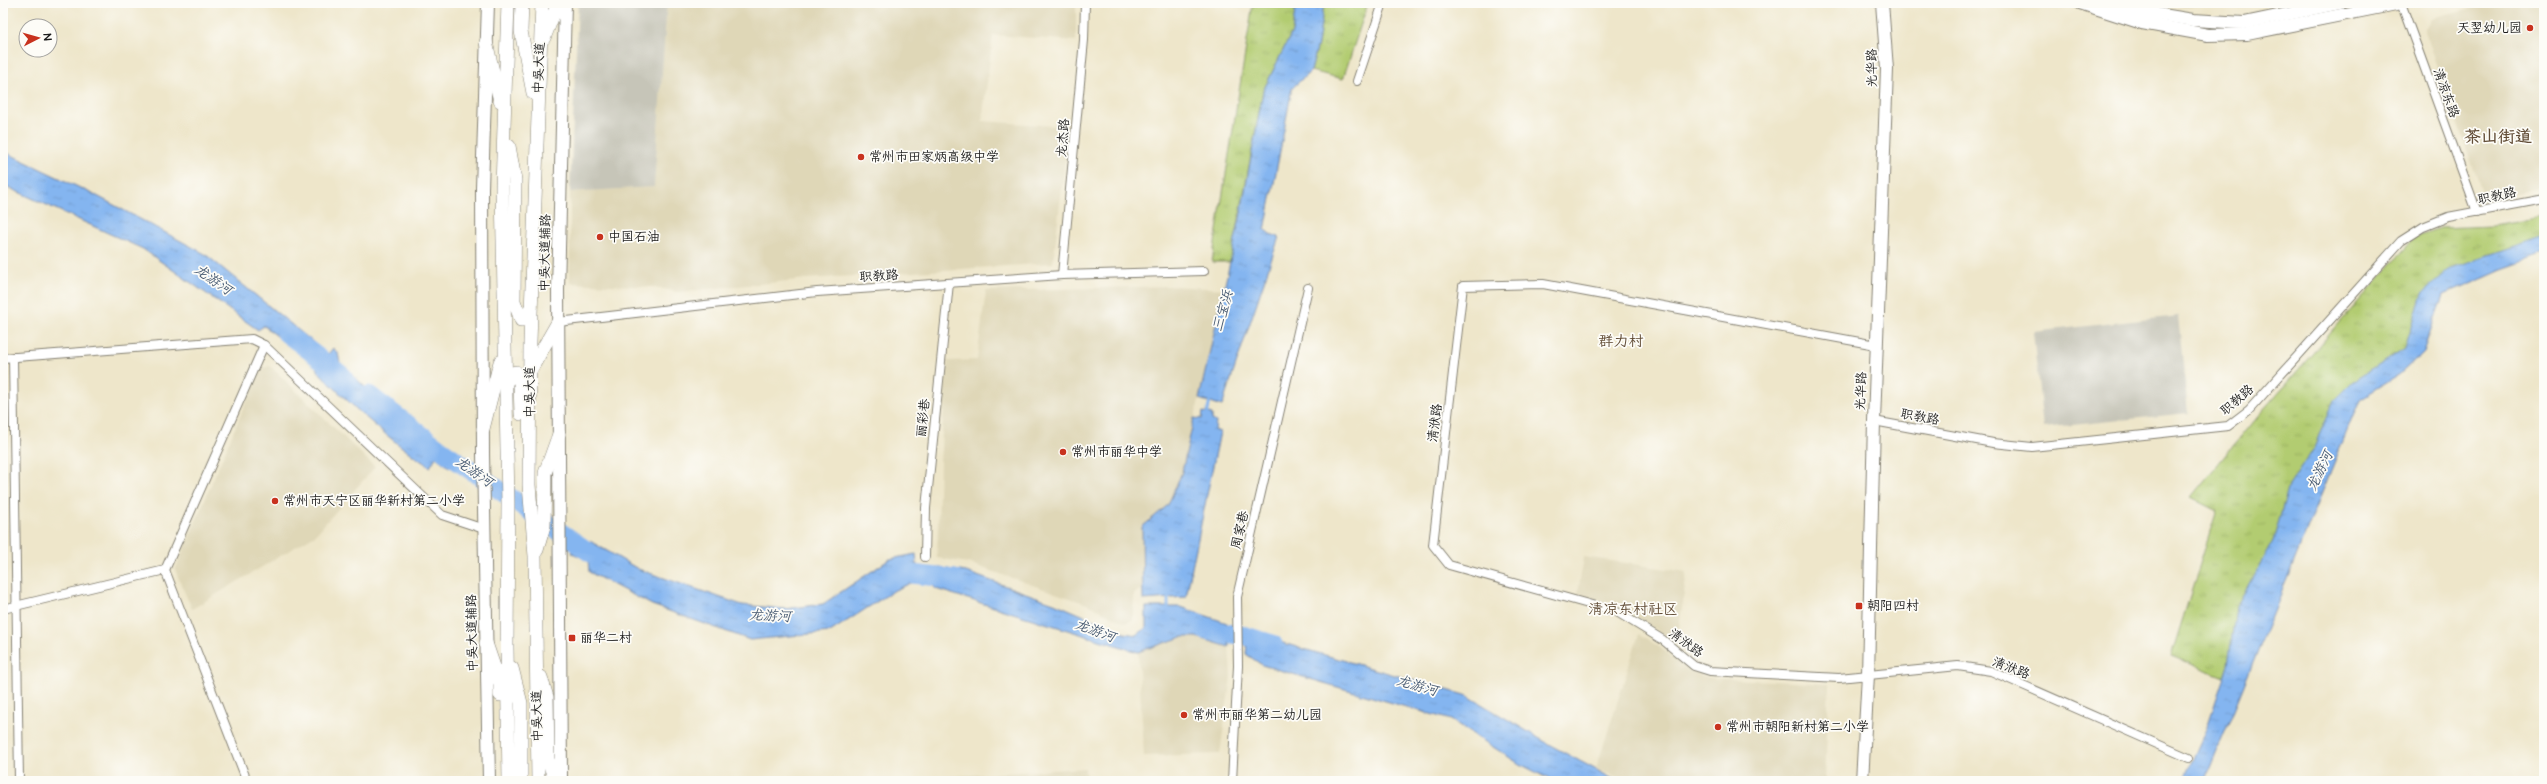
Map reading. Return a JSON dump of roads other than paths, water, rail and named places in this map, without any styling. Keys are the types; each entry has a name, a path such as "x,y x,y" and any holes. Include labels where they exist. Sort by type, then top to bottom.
{"main road":[{"path":"483,429 482,188 488,3"},
{"name":"中吴大道","path":"508,3 502,188 508,503 506,647 509,777"},
{"path":"522,3 521,31 537,117"},
{"name":"中吴大道","path":"538,781 535,556 530,517 529,485 531,307 542,3"},
{"path":"540,47 558,3"},
{"name":"中吴大道辅路","path":"561,781 558,322 565,3"},
{"name":"光华路","path":"1862,781 1868,675 1876,345 1887,69 1882,3"},
{"path":"2080,3 2142,22 2208,35 2246,34 2401,3"},
{"path":"2110,3 2132,10 2193,20 2244,23 2340,3"},
{"path":"486,42 504,118 515,180 514,302 521,320 525,320 531,307"},
{"path":"530,373 558,322"},
{"path":"483,429 504,347"},
{"path":"505,386 511,373 516,372 520,383 521,436 529,485"},
{"name":"中吴大道辅路","path":"483,429 489,781"},
{"path":"535,556 544,526 545,473 559,434"},
{"path":"486,643 500,684 499,729 509,777"},
{"path":"506,647 521,703 521,781"},
{"path":"537,661 547,697 548,759 555,781"}],"street":[{"name":"龙杰路","path":"1062,275 1084,40 1085,3"},
{"path":"1357,81 1383,3"},
{"name":"清凉东路","path":"2401,3 2477,212"},
{"name":"职教路","path":"1874,420 1992,443 2032,447 2228,426 2249,410 2401,241 2423,227 2448,217 2544,199"},
{"name":"职教路","path":"558,322 817,292 1062,275 1204,271"},
{"name":"丽彩巷","path":"926,557 926,508 949,283"},
{"name":"清洑路","path":"1876,345 1542,284 1463,286 1433,545 1449,565 1617,612 1663,640 1694,666 1710,671 1839,678 1958,666 1990,671 2189,758"},
{"name":"周家巷","path":"1232,781 1238,666 1239,620 1237,597 1308,288"},
{"path":"3,358 252,339 264,345 442,515 484,529"},
{"path":"247,781 165,570 264,345"},
{"path":"13,358 19,781"},
{"path":"3,609 165,570"}],"water":[{"path":"1296,3 1324,3 1318,44 1311,71 1292,88 1265,230 1270,234 1279,237 1222,406 1199,399 1240,218 1263,91 1292,32"},
{"path":"3,151 99,197 205,254 313,342 302,355 264,326 258,330 143,249 3,185"},
{"path":"2544,237 2544,254 2502,269 2443,295 2423,352 2400,374 2360,399 2205,781 2183,781 2207,727 2228,665 2236,607 2273,541 2289,486 2313,449 2334,401 2355,380 2405,348 2422,294 2451,268"},
{"path":"333,348 338,353 340,363 413,433 432,437 449,451 449,467 436,457 430,467 414,456 356,409 329,383 316,369"},
{"path":"1203,412 1212,414 1212,420 1216,422 1215,430 1220,432 1186,597 1143,600 1142,527 1168,505 1182,472 1194,418 1202,419"},
{"path":"571,536 586,546 590,541 638,569 742,605 785,609 823,604 890,559 916,554 918,580 895,590 830,632 750,640 652,605 589,572 588,560 572,553"},
{"path":"941,568 966,572 1054,603 1124,633 1137,635 1146,628 1146,607 1181,607 1227,623 1229,647 1196,637 1182,637 1138,652 936,589 928,581 929,569"},
{"path":"1248,633 1468,696 1552,746 1617,781 1553,781 1518,763 1451,720 1262,665 1246,654"}],"waterway":[{"name":"龙游河","path":"286,333 343,376"},
{"name":"龙游河","path":"369,395 443,451 592,554"},
{"name":"三宝浜","path":"1207,416 1210,400"},
{"name":"龙游河","path":"894,579 903,573 955,579"},
{"name":"三宝浜","path":"1168,596 1168,610"},
{"name":"龙游河","path":"1204,630 1246,636 1273,644"}],"place":[{"name":"天翌幼儿园","path":"2530,28"},
{"name":"常州市田家炳高级中学","path":"861,157"},
{"name":"中国石油","path":"600,237"},
{"name":"常州市丽华中学","path":"1063,452"},
{"name":"常州市天宁区丽华新村第二小学","path":"275,501"},
{"name":"朝阳四村","path":"1859,606"},
{"name":"丽华二村","path":"572,638"},
{"name":"常州市丽华第二幼儿园","path":"1184,715"},
{"name":"常州市朝阳新村第二小学","path":"1718,727"}],"district":[{"name":"茶山街道","path":"2498,137"},
{"name":"群力村","path":"1621,341"},
{"name":"清凉东村社区","path":"1633,609"}]}
